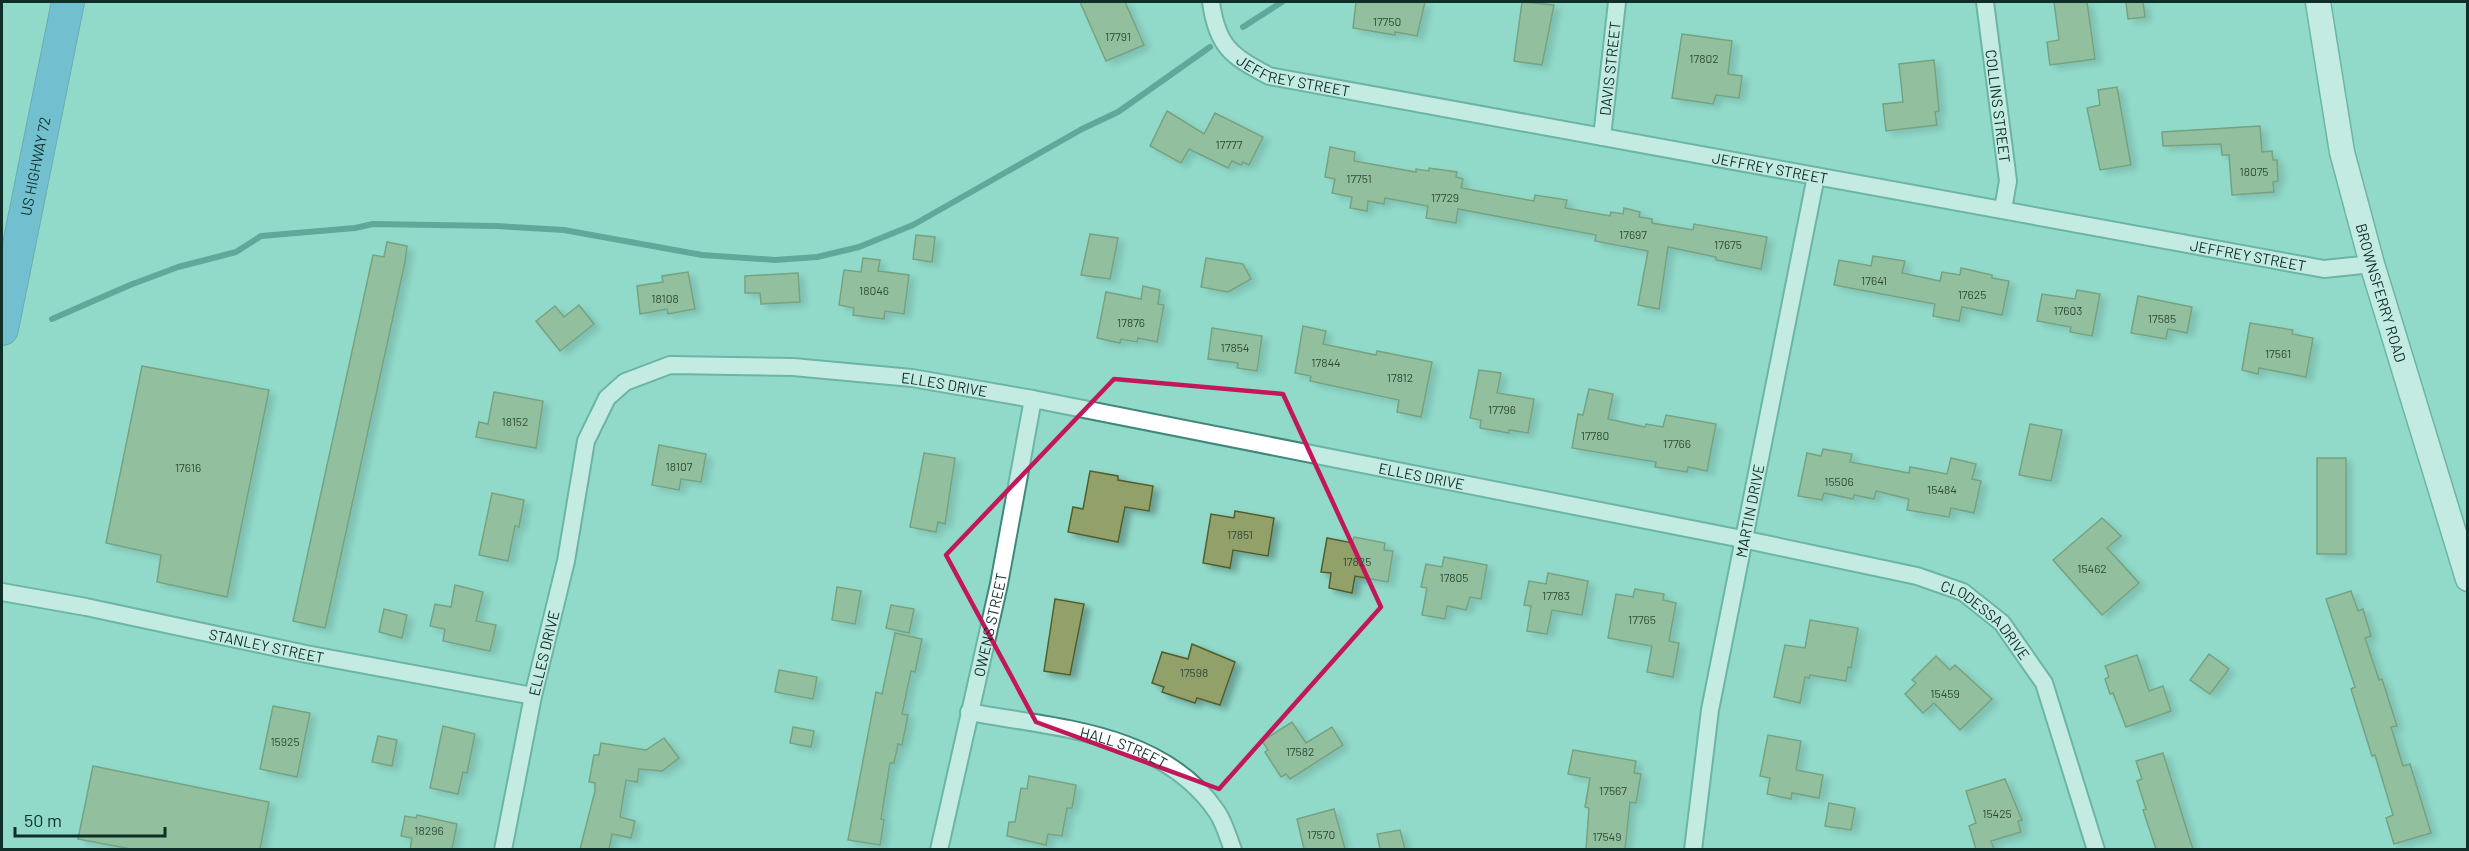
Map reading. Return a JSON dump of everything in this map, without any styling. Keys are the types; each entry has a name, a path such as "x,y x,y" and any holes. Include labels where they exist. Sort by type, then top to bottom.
{"highway":[{"name":"US HIGHWAY 72","path":"2,329 68,2"}],"street":[{"name":"JEFFREY STREET","path":"1211,2 1214,23 1225,46 1246,64 1269,76 2324,269 2372,264"},
{"name":"DAVIS STREET","path":"1602,137 1617,2"},
{"name":"COLLINS STREET","path":"1985,2 2008,181 2002,209"},
{"name":"BROWNSFERRY ROAD","path":"2318,2 2342,152 2372,264 2468,579"},
{"name":"MARTIN DRIVE","path":"1693,849 1710,710 1742,538 1816,176"},
{"name":"ELLES DRIVE","path":"503,849 533,696 566,561 586,441 607,398 625,382 670,365 793,367 912,378 1033,399 1742,538"},
{"name":"OWENS STREET","path":"939,849 999,584 1033,399"},
{"name":"CLODESSA DRIVE","path":"1742,538 1917,576 1963,592 2002,623 2044,683 2096,849"},
{"name":"STANLEY STREET","path":"2,592 86,607 306,654 533,696"},
{"name":"HALL STREET","path":"969,712 1097,736 1143,750 1185,776 1217,812 1233,849"}],"highlighted area":[{"path":"1114,379 1283,394 1381,607 1219,789 1036,722 946,555"}],"building":[{"path":"1080,2 1125,2 1144,45 1106,61"},
{"path":"1356,2 1425,2 1417,36 1353,28"},
{"path":"1522,2 1554,5 1542,65 1514,61"},
{"path":"2054,2 2087,2 2095,59 2050,65 2047,42 2059,40"},
{"path":"2126,2 2143,2 2145,17 2128,19"},
{"path":"1682,34 1732,41 1728,74 1742,76 1739,98 1716,95 1713,104 1672,98"},
{"path":"1934,60 1939,111 1935,112 1937,125 1886,131 1883,104 1903,102 1899,64"},
{"path":"2117,87 2131,165 2100,170 2087,108 2100,105 2098,90"},
{"path":"1167,111 1204,134 1215,113 1263,137 1249,165 1243,162 1241,165 1232,161 1228,168 1189,149 1181,163 1150,146"},
{"path":"2260,126 2262,152 2272,151 2273,160 2277,160 2278,181 2273,182 2274,192 2232,195 2229,155 2222,155 2221,144 2163,146 2162,132"},
{"path":"1330,147 1355,152 1354,161 1416,172 1416,169 1429,171 1429,168 1457,172 1456,177 1463,179 1461,188 1534,201 1535,195 1567,200 1565,208 1610,216 1611,212 1623,214 1624,208 1640,212 1639,217 1652,219 1652,223 1693,230 1694,224 1767,237 1761,269 1668,247 1659,309 1638,305 1648,251 1595,241 1596,235 1458,209 1456,223 1426,218 1428,206 1385,198 1384,204 1368,201 1367,211 1350,208 1352,197 1332,193 1335,179 1325,177"},
{"path":"1090,234 1118,238 1110,279 1081,275"},
{"path":"916,235 935,237 932,262 913,259"},
{"path":"387,242 407,246 405,262 325,628 293,621 373,255 384,257"},
{"path":"1873,256 1905,261 1902,273 1940,281 1942,272 1960,275 1961,268 2009,281 2002,315 1962,307 1959,321 1933,316 1935,304 1834,285 1839,260 1871,266"},
{"path":"863,258 880,260 878,271 909,275 904,314 885,311 884,319 853,315 854,308 839,305 844,270 861,272"},
{"path":"1206,258 1243,264 1251,279 1228,292 1201,287"},
{"path":"688,272 695,309 668,314 667,309 640,314 637,286 663,282 662,276"},
{"path":"798,273 800,302 761,304 760,293 745,293 745,276"},
{"path":"1143,286 1160,290 1158,304 1164,305 1157,342 1138,338 1137,342 1121,339 1120,343 1097,338 1106,292 1141,299"},
{"path":"2077,290 2100,294 2092,336 2070,332 2071,327 2037,321 2042,294 2075,299"},
{"path":"2138,296 2192,307 2187,333 2168,329 2166,339 2131,333"},
{"path":"579,305 594,324 560,351 536,321 555,306 564,317"},
{"path":"2250,323 2293,330 2292,334 2313,338 2306,377 2259,368 2258,374 2242,370"},
{"path":"1303,326 1326,331 1323,344 1376,355 1377,351 1432,362 1421,417 1397,412 1399,400 1310,381 1311,376 1295,373"},
{"path":"1212,328 1262,336 1257,371 1237,368 1238,363 1208,359"},
{"path":"142,366 269,390 227,597 157,582 161,555 106,543"},
{"path":"1479,370 1501,373 1497,393 1534,399 1528,433 1509,430 1509,433 1480,428 1481,420 1470,418"},
{"path":"1589,389 1613,394 1608,419 1645,427 1646,424 1663,427 1666,415 1716,424 1707,471 1688,467 1687,472 1655,467 1656,462 1572,448 1578,414 1583,415"},
{"path":"494,392 543,401 536,448 476,437 479,422 488,424"},
{"path":"2030,424 2062,430 2051,481 2019,475"},
{"path":"659,445 706,454 701,482 681,479 679,490 652,485"},
{"path":"1823,449 1852,454 1850,462 1909,473 1910,467 1947,474 1951,458 1976,464 1972,479 1981,481 1974,513 1951,508 1949,517 1907,510 1909,499 1876,491 1874,499 1854,495 1853,499 1824,493 1822,500 1798,496 1807,453 1821,456"},
{"path":"924,453 955,458 945,524 938,522 936,532 910,527"},
{"path":"2317,458 2346,458 2346,554 2317,554"},
{"path":"1090,471 1118,476 1118,480 1153,486 1149,511 1125,507 1118,542 1068,532 1073,507 1083,509"},
{"path":"492,493 524,500 519,527 515,526 508,561 479,555"},
{"path":"1235,511 1274,518 1268,556 1233,550 1230,568 1203,563 1211,514 1234,518"},
{"path":"2102,518 2121,536 2107,548 2139,583 2102,615 2053,560"},
{"path":"1354,537 1385,543 1384,550 1393,551 1388,582 1355,576 1352,593 1329,588 1331,573 1321,572 1327,538 1352,543"},
{"path":"1444,557 1487,565 1481,599 1470,597 1466,610 1447,606 1445,619 1422,615 1427,588 1421,587 1426,564 1442,567"},
{"path":"1548,573 1588,581 1582,615 1552,610 1547,634 1527,631 1531,606 1524,605 1529,581 1546,584"},
{"path":"455,585 483,592 476,621 496,625 490,651 443,641 445,629 430,626 435,604 451,607"},
{"path":"837,587 861,591 855,624 832,620"},
{"path":"1635,589 1664,594 1663,600 1676,603 1669,641 1679,643 1673,677 1647,672 1652,646 1608,638 1616,594 1633,597"},
{"path":"2351,591 2358,611 2363,609 2371,636 2365,638 2379,680 2382,679 2397,726 2391,727 2403,766 2410,764 2431,833 2394,844 2386,818 2393,815 2375,755 2372,756 2351,689 2355,687 2326,599"},
{"path":"1055,599 1084,604 1070,675 1044,671"},
{"path":"891,605 914,609 909,633 886,628"},
{"path":"384,609 407,615 402,638 379,632"},
{"path":"1810,620 1858,628 1851,668 1848,667 1846,681 1810,675 1809,678 1805,677 1800,703 1774,697 1785,645 1805,648"},
{"path":"895,633 922,639 915,672 911,671 902,714 908,715 902,745 898,744 894,763 890,763 881,819 884,820 880,845 848,840 876,692 882,694"},
{"path":"1192,644 1235,662 1220,705 1197,698 1195,703 1162,692 1164,687 1152,683 1162,652 1188,659"},
{"path":"2209,654 2229,669 2210,694 2190,680"},
{"path":"2137,655 2149,691 2163,686 2171,711 2126,727 2113,693 2110,694 2105,679 2109,677 2105,666"},
{"path":"1936,656 1950,670 1955,665 1992,699 1960,730 1934,703 1923,713 1905,694 1916,683 1912,680"},
{"path":"779,670 817,677 813,699 775,692"},
{"path":"273,706 310,713 297,777 260,769"},
{"path":"1292,722 1306,743 1332,727 1343,745 1290,779 1286,774 1281,777 1265,752 1268,750 1262,741"},
{"path":"443,726 475,734 467,773 463,772 458,794 430,788"},
{"path":"793,727 814,731 811,747 790,743"},
{"path":"1768,735 1801,741 1796,770 1823,775 1819,798 1792,793 1791,799 1767,794 1770,778 1760,776"},
{"path":"378,736 397,740 392,766 372,762"},
{"path":"664,738 679,758 662,771 639,769 637,782 626,780 620,817 635,821 631,838 612,834 609,849 580,849 595,791 595,783 589,782 594,755 599,755 601,743 646,750"},
{"path":"1573,750 1636,761 1634,773 1641,774 1636,803 1630,802 1625,849 1586,849 1589,808 1585,807 1590,778 1568,774"},
{"path":"2163,753 2193,849 2156,849 2143,810 2146,809 2137,781 2142,779 2136,761"},
{"path":"93,766 269,802 260,849 131,849 78,839"},
{"path":"1029,776 1076,785 1072,808 1067,808 1062,836 1048,834 1046,845 1007,836 1009,822 1015,822 1021,788 1027,789"},
{"path":"2005,779 2022,820 2018,821 2021,832 1991,841 1994,849 1976,849 1969,826 1976,823 1966,791"},
{"path":"1829,803 1855,808 1851,830 1825,826"},
{"path":"1334,809 1345,849 1304,849 1297,819"},
{"path":"417,815 457,824 452,849 410,849 412,838 401,836 405,816 416,818"},
{"path":"1400,830 1405,849 1380,849 1377,834"}],"waterway":[{"path":"1243,27 1282,2"},
{"path":"52,319 178,267 236,252 261,236 355,228 373,224 496,226 564,230 702,255 775,260 817,257 859,247 913,225 1082,129 1118,112 1210,47"}]}
